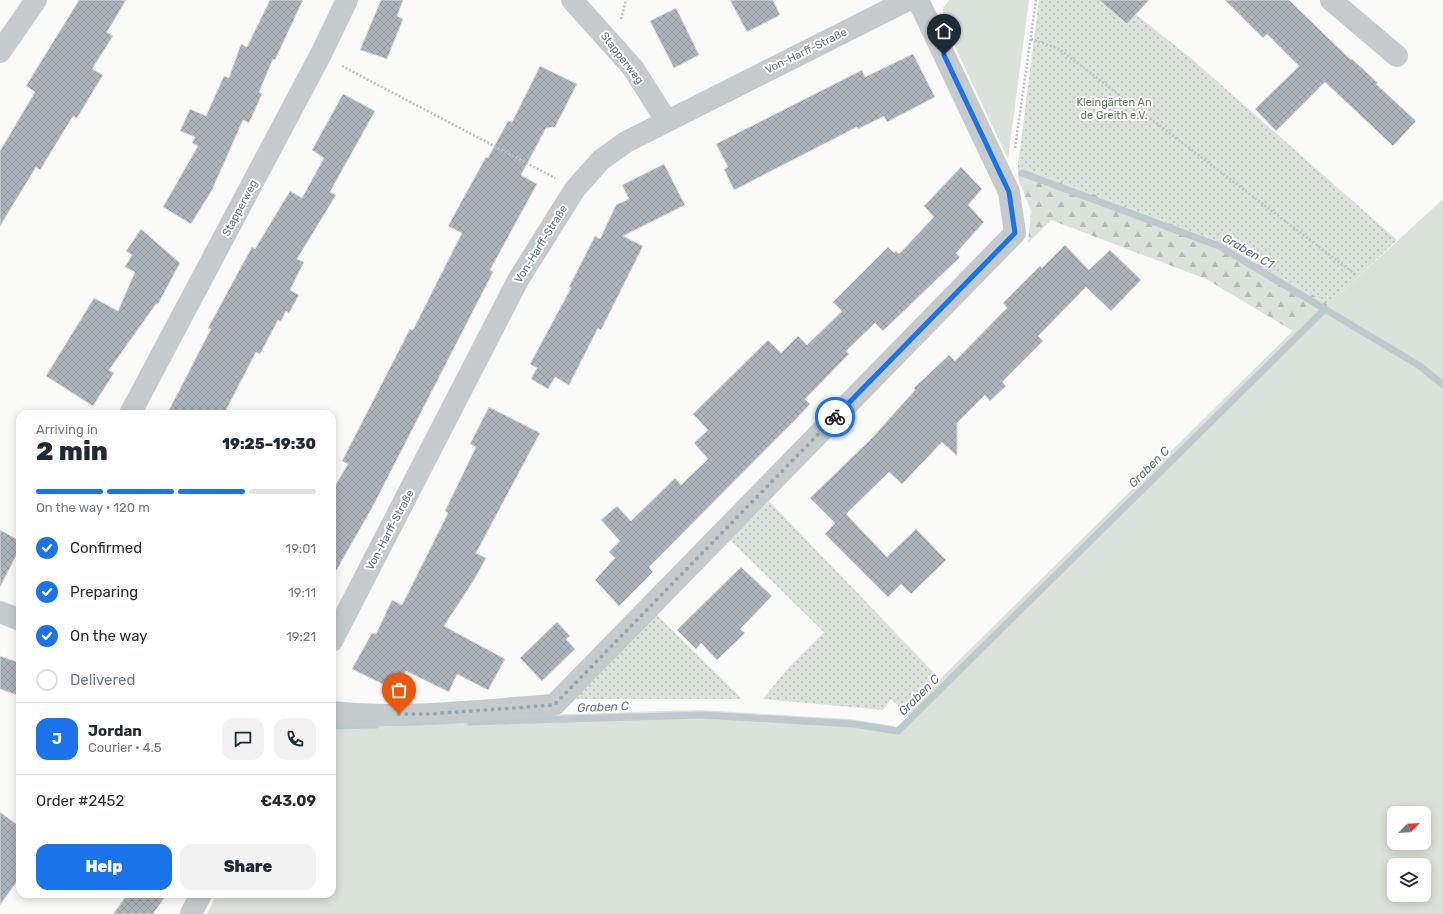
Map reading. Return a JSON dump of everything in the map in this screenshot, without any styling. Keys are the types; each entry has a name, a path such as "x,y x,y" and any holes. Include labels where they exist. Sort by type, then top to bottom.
{"street":[{"path":"0,52 36,0"},
{"name":"Stapperweg","path":"132,410 322,54 347,0"},
{"name":"Stapperweg","path":"572,0 632,68 666,120"},
{"name":"Von-Harff-Straße","path":"336,633 518,280 575,189 601,160 626,142 666,120 908,0"},
{"path":"336,712 352,714 430,714 554,705 1015,233 1009,192 918,0"},
{"path":"1331,0 1397,56"},
{"path":"0,612 16,618"},
{"path":"191,914 199,898"}],"path":[{"path":"1015,153 1036,0"},
{"path":"1031,39 1059,49 1356,274"},
{"path":"322,54 575,189"}],"green space":[{"path":"949,0 1029,0 1008,159 944,23 943,8"},
{"name":"Kleingärten An de Greith e.V.","path":"1039,0 1118,0 1193,60 1397,240 1329,304 1219,242 1018,165"},
{"path":"1018,165 1219,242 1329,304 1319,312 1315,309 1293,331 1206,279 1051,220 1028,243 1031,211 1018,178"},
{"path":"1443,199 1443,914 207,914 215,898 336,898 336,721 700,710 850,719 894,726 897,729 909,719 908,715 940,679 1315,309 1320,312"},
{"path":"769,501 940,679 908,715 891,699 883,710 763,699 788,668 824,632 730,540"},
{"path":"656,614 742,699 571,699"}],"building":[{"path":"79,0 126,0 107,32 113,36 92,69 103,75 77,118 73,116 40,170 36,167 0,226 0,151 35,92 26,86"},
{"path":"270,0 303,0 275,60 273,59 259,92 262,94 249,123 243,120 212,190 191,224 163,207 198,146 192,143 195,137 180,131 190,109 206,116 224,76 229,78 241,44 247,47"},
{"path":"381,0 403,0 397,16 403,19 387,59 360,50"},
{"path":"730,0 773,0 780,15 747,32"},
{"path":"1099,0 1149,0 1127,24"},
{"path":"1225,0 1289,0 1351,60 1352,59 1378,83 1376,84 1416,121 1393,146 1325,82 1276,131 1255,109 1299,66 1267,34 1263,38"},
{"path":"676,8 699,55 674,68 650,21"},
{"path":"913,54 935,97 887,122 884,116 858,129 857,127 734,190 724,169 728,167 716,144 862,70 865,77"},
{"path":"540,66 577,84 555,127 546,128 521,175 537,184 490,270 493,272 373,506 336,571 336,484 348,464 342,461 410,329 413,330 462,233 448,226 486,157 488,158 508,121 512,122"},
{"path":"343,94 375,111 330,192 336,195 297,259 304,262 290,290 299,295 289,313 286,311 281,321 278,320 260,354 256,352 226,410 169,410 211,329 208,328 252,247 255,249 290,191 302,198 324,158 312,150"},
{"path":"664,164 685,205 623,236 643,246 601,330 598,328 569,385 555,377 548,389 531,379 537,368 530,364 571,288 569,287 595,236 600,239 616,205 629,199 622,185"},
{"path":"961,167 982,189 968,205 984,222 956,253 960,257 883,331 875,323 846,351 849,354 805,399 810,404 649,567 653,572 619,606 595,580 615,558 609,552 620,541 601,520 617,506 631,521 675,478 681,485 708,459 694,443 708,430 693,414 768,340 781,353 798,336 807,345 842,311 833,302 888,247 894,253 896,251 899,254 934,217 924,206"},
{"path":"141,229 180,263 158,304 156,304 109,370 114,373 93,406 46,376 94,298 118,311 135,272 125,267 132,255 126,251"},
{"path":"1065,245 1089,270 1110,250 1141,280 1111,311 1086,287 1038,336 1043,341 1002,382 1006,386 990,401 985,395 957,423 957,456 942,442 902,484 889,472 846,514 887,557 916,529 946,560 911,594 901,584 888,597 825,534 835,523 810,498 872,438 915,390 914,388 949,355 955,361 1007,308 1003,303 1040,266 1042,268"},
{"path":"489,407 540,433 476,553 486,558 474,580 444,626 505,659 488,690 457,674 449,692 406,671 395,690 352,669 372,633 376,634 392,600 402,605 448,513 445,511 476,447 470,444"},
{"path":"0,530 16,539 16,556 0,587"},
{"path":"741,567 772,596 740,629 745,633 717,660 701,643 696,649 677,630"},
{"path":"557,622 570,636 566,639 575,649 542,681 520,658"},
{"path":"0,656 16,662 16,695 0,689"},
{"path":"0,812 16,824 16,883 0,905"},
{"path":"125,898 164,898 153,914 113,914"}],"waterway":[{"name":"Graben C1","path":"1022,173 1219,246 1420,366 1443,385"},
{"name":"Graben C","path":"470,722 703,715 853,724 898,731 1325,309"},
{"name":"Graben C","path":"336,726 376,725"}],"way so far":[{"path":"399,714 430,714 554,705 835,417"}],"route":[{"path":"835,417 1015,233 1009,192 944,55"}]}
